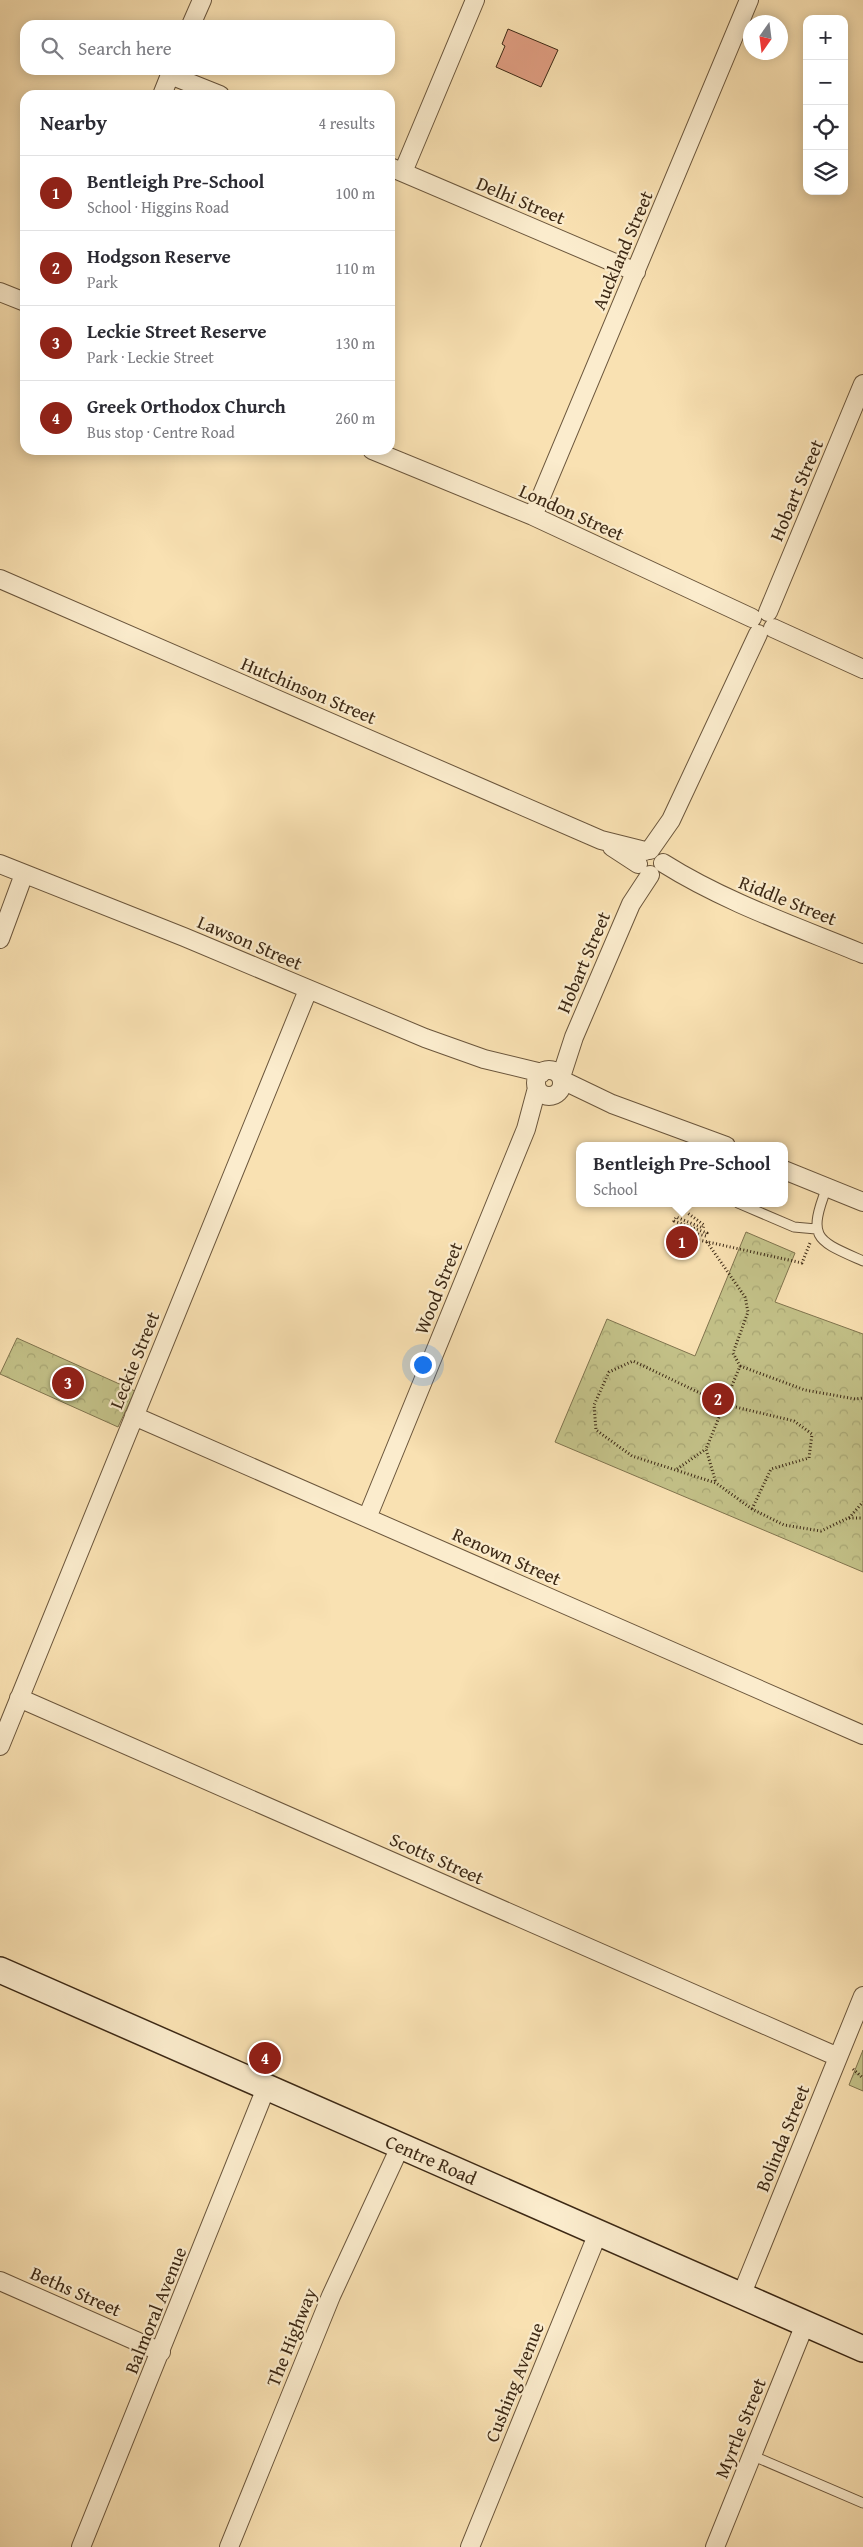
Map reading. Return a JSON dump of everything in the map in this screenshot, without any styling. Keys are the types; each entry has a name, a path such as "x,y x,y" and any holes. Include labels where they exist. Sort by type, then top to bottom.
{"main road":[{"name":"Centre Road","path":"0,1970 863,2349"}],"street":[{"path":"193,20 202,0"},
{"path":"396,169 475,0"},
{"name":"Auckland Street","path":"533,516 749,0"},
{"path":"164,90 170,75"},
{"path":"177,75 209,90"},
{"name":"Delhi Street","path":"396,169 636,272"},
{"path":"0,292 20,300"},
{"name":"Hobart Street","path":"550,1083 574,1036 630,904 763,623 863,384"},
{"name":"London Street","path":"384,455 533,516 863,669"},
{"name":"Hutchinson Street","path":"0,579 650,862"},
{"name":"Riddle Street","path":"650,862 744,906 863,954"},
{"name":"Lawson Street","path":"0,864 184,937 402,1030 612,1104 692,1139 707,1142"},
{"path":"0,939 24,874"},
{"name":"Leckie Street","path":"0,1746 308,990"},
{"name":"Wood Street","path":"367,1518 526,1130 550,1083"},
{"path":"788,1172 863,1202"},
{"name":"Renown Street","path":"134,1416 863,1734"},
{"name":"Scotts Street","path":"19,1698 838,2057"},
{"name":"Bolinda Street","path":"741,2296 863,1996"},
{"name":"Balmoral Avenue","path":"81,2547 266,2088"},
{"name":"The Highway","path":"230,2547 331,2296 400,2147"},
{"name":"Cushing Avenue","path":"470,2547 598,2233"},
{"name":"Beths Street","path":"0,2281 161,2352"},
{"name":"Myrtle Street","path":"715,2547 805,2324"}],"lane":[{"path":"827,1187 817,1214 816,1228 823,1241 863,1261"},
{"path":"747,1207 794,1227 816,1228"},
{"path":"752,2455 863,2504"}],"path":[{"path":"682,1207 682,1209 704,1225 703,1228 676,1217 674,1221 706,1233 706,1236 682,1230 681,1236 802,1263"},
{"path":"707,1241 744,1297 748,1312 733,1354 740,1366 805,1390 855,1399 863,1398"},
{"path":"752,1509 771,1469 809,1458 812,1434 794,1421 723,1404 633,1362 609,1372 594,1406 596,1430 632,1456 716,1483 752,1509 784,1525 820,1531 848,1518 863,1502"},
{"path":"677,1470 706,1449 740,1366"},
{"path":"706,1449 716,1483"},
{"path":"848,1518 863,1518"},
{"path":"853,2070 863,2078"}],"green space":[{"path":"746,1232 795,1253 775,1302 863,1334 863,1572 555,1442 607,1319 695,1356"},
{"path":"17,1338 135,1391 118,1427 0,1374"},
{"path":"863,2050 863,2091 849,2085"}],"building":[{"path":"508,29 558,50 541,87 496,67 505,46 502,44"}],"place":[{"name":"Bentleigh Pre-School","path":"682,1242"},
{"name":"Leckie Street Reserve","path":"68,1383"},
{"name":"Hodgson Reserve","path":"718,1399"},
{"name":"Greek Orthodox Church","path":"265,2058"}]}
